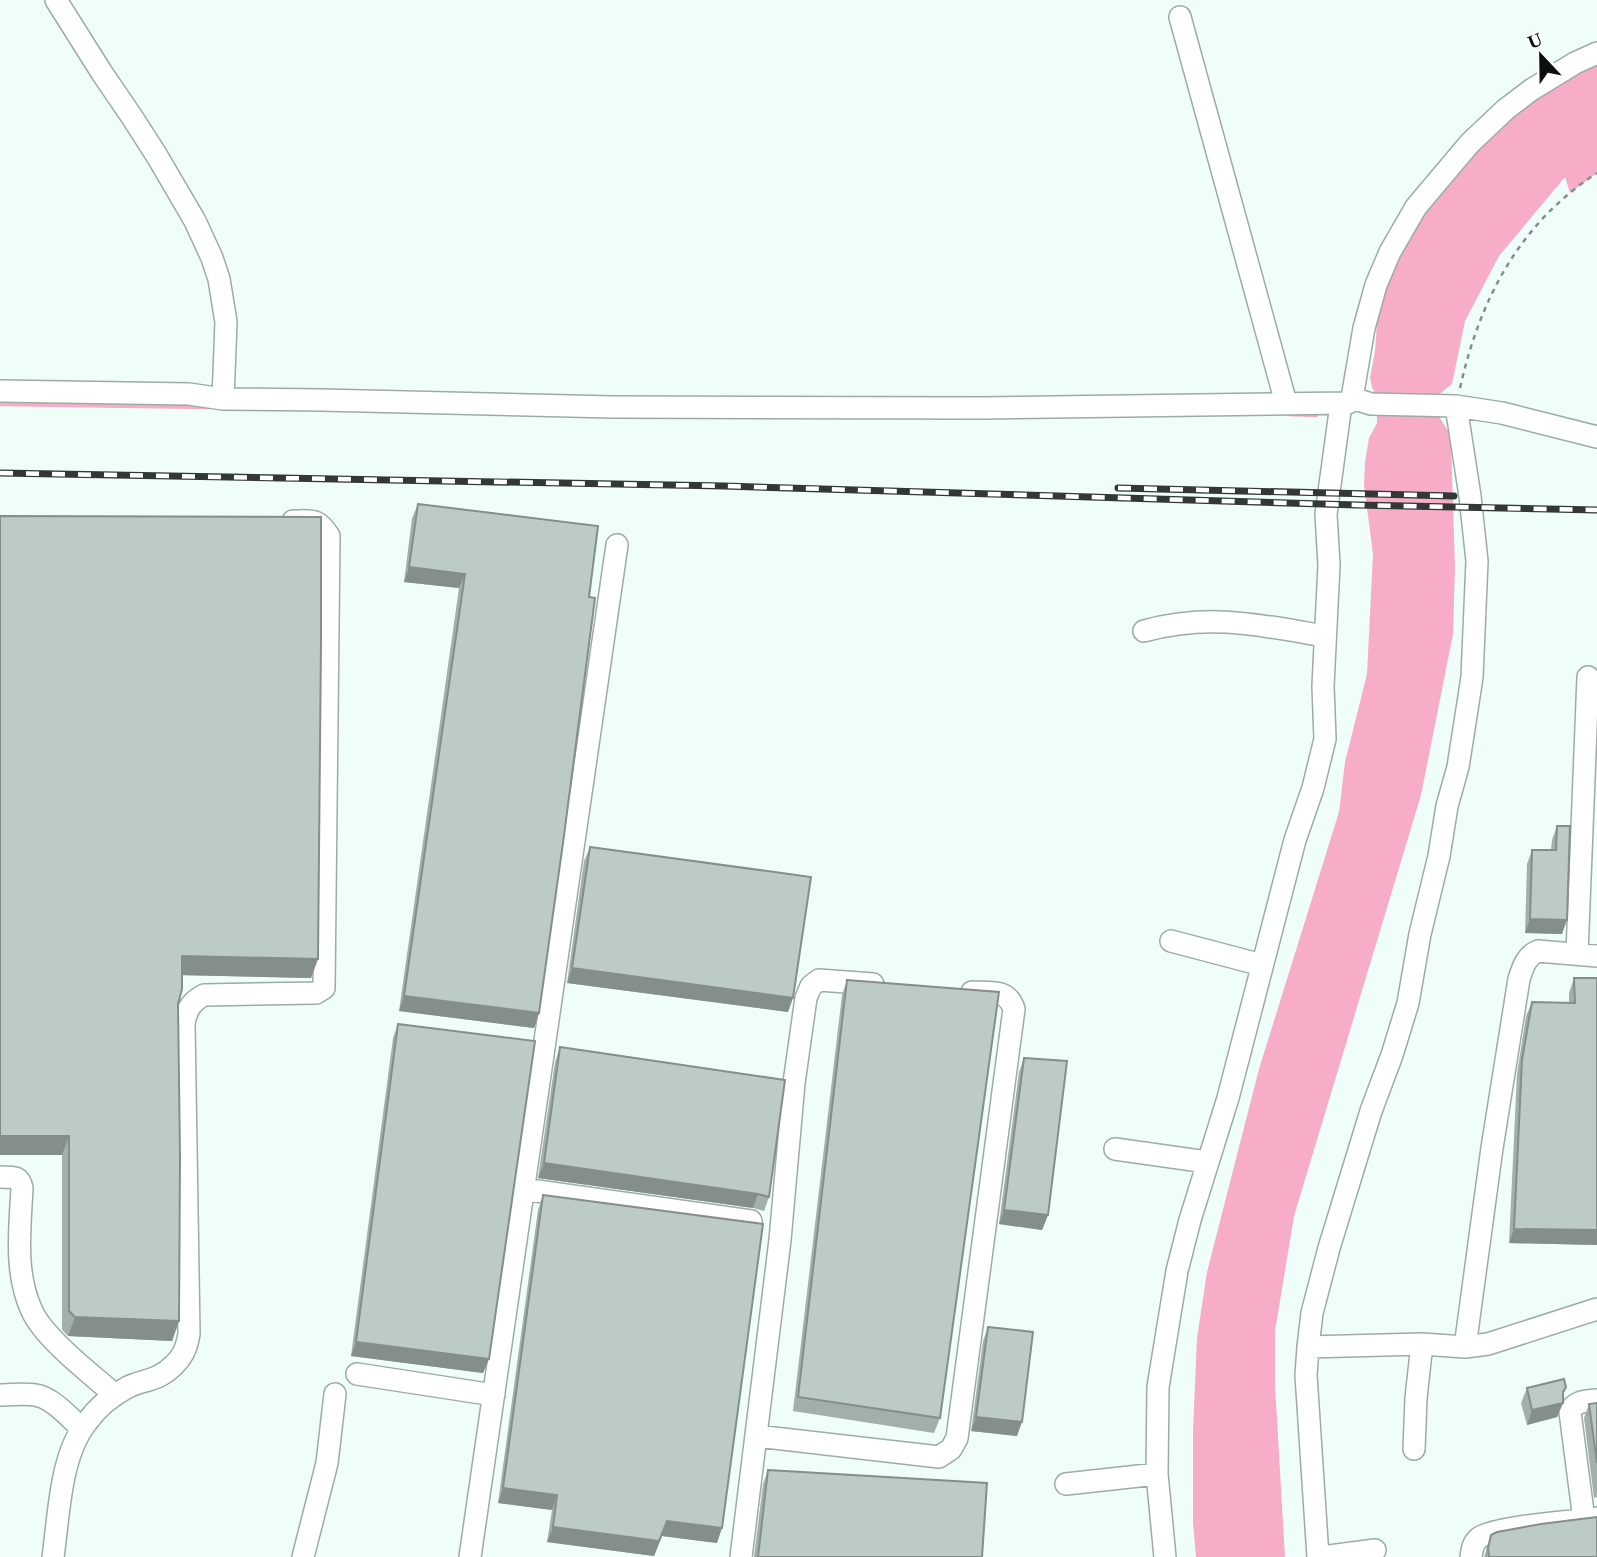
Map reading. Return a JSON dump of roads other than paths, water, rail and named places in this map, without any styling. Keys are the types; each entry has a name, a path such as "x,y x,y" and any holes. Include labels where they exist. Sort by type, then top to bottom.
{"street":[{"path":"56,0 157,156 195,221 212,258 219,279 226,322 223,399"},
{"path":"1180,17 1286,403"},
{"path":"1165,1557 1157,1474 1158,1387 1168,1321 1190,1220 1228,1098 1295,840 1325,739 1324,636 1329,565 1326,504 1355,402 1364,328 1376,285 1390,252 1416,207 1470,143 1531,90 1597,53"},
{"path":"0,391 189,394 223,399 612,407 981,408 1355,402 1450,406 1502,413 1597,437"},
{"path":"1375,1550 1320,1557 1306,1375 1312,1313 1329,1248 1408,1003 1447,806 1458,767 1472,677 1477,561 1470,496 1450,406"},
{"path":"52,1557 69,1453 82,1429 114,1395 160,1375 174,1365 185,1350 189,1334 184,1023 186,1010 193,1001 204,995 316,993 324,988 329,536 323,526 314,521 274,521"},
{"path":"470,1557 523,1189 551,1048 617,545"},
{"path":"1143,631 1167,624 1224,621 1324,636"},
{"path":"1465,1347 1492,1148 1519,979 1531,953 1538,951 1587,955 1588,677"},
{"path":"1171,941 1262,965"},
{"path":"741,1557 780,1240 787,1082 806,999 811,986 819,980 898,986"},
{"path":"756,1436 939,1457 951,1449 957,1438 1014,1009 1011,1000 1003,994 950,990"},
{"path":"1115,1149 1207,1162"},
{"path":"0,1177 17,1178 22,1188 19,1250 23,1284 32,1311 43,1328 114,1395"},
{"path":"523,1189 751,1221"},
{"path":"1308,1347 1422,1344 1465,1347 1488,1344 1597,1309"},
{"path":"1414,1449 1422,1344"},
{"path":"357,1374 494,1395"},
{"path":"303,1557 327,1463 335,1394"},
{"path":"0,1395 44,1397 82,1429"},
{"path":"1471,1557 1476,1540 1483,1535 1500,1530 1591,1519 1570,1412 1578,1403 1597,1400"},
{"path":"1066,1484 1157,1474"}],"waterway":[{"path":"0,404 209,407"},
{"path":"1289,414 1316,415"}],"railway":[{"path":"0,473 724,486 1597,510"},
{"path":"1118,488 1454,496"}]}
